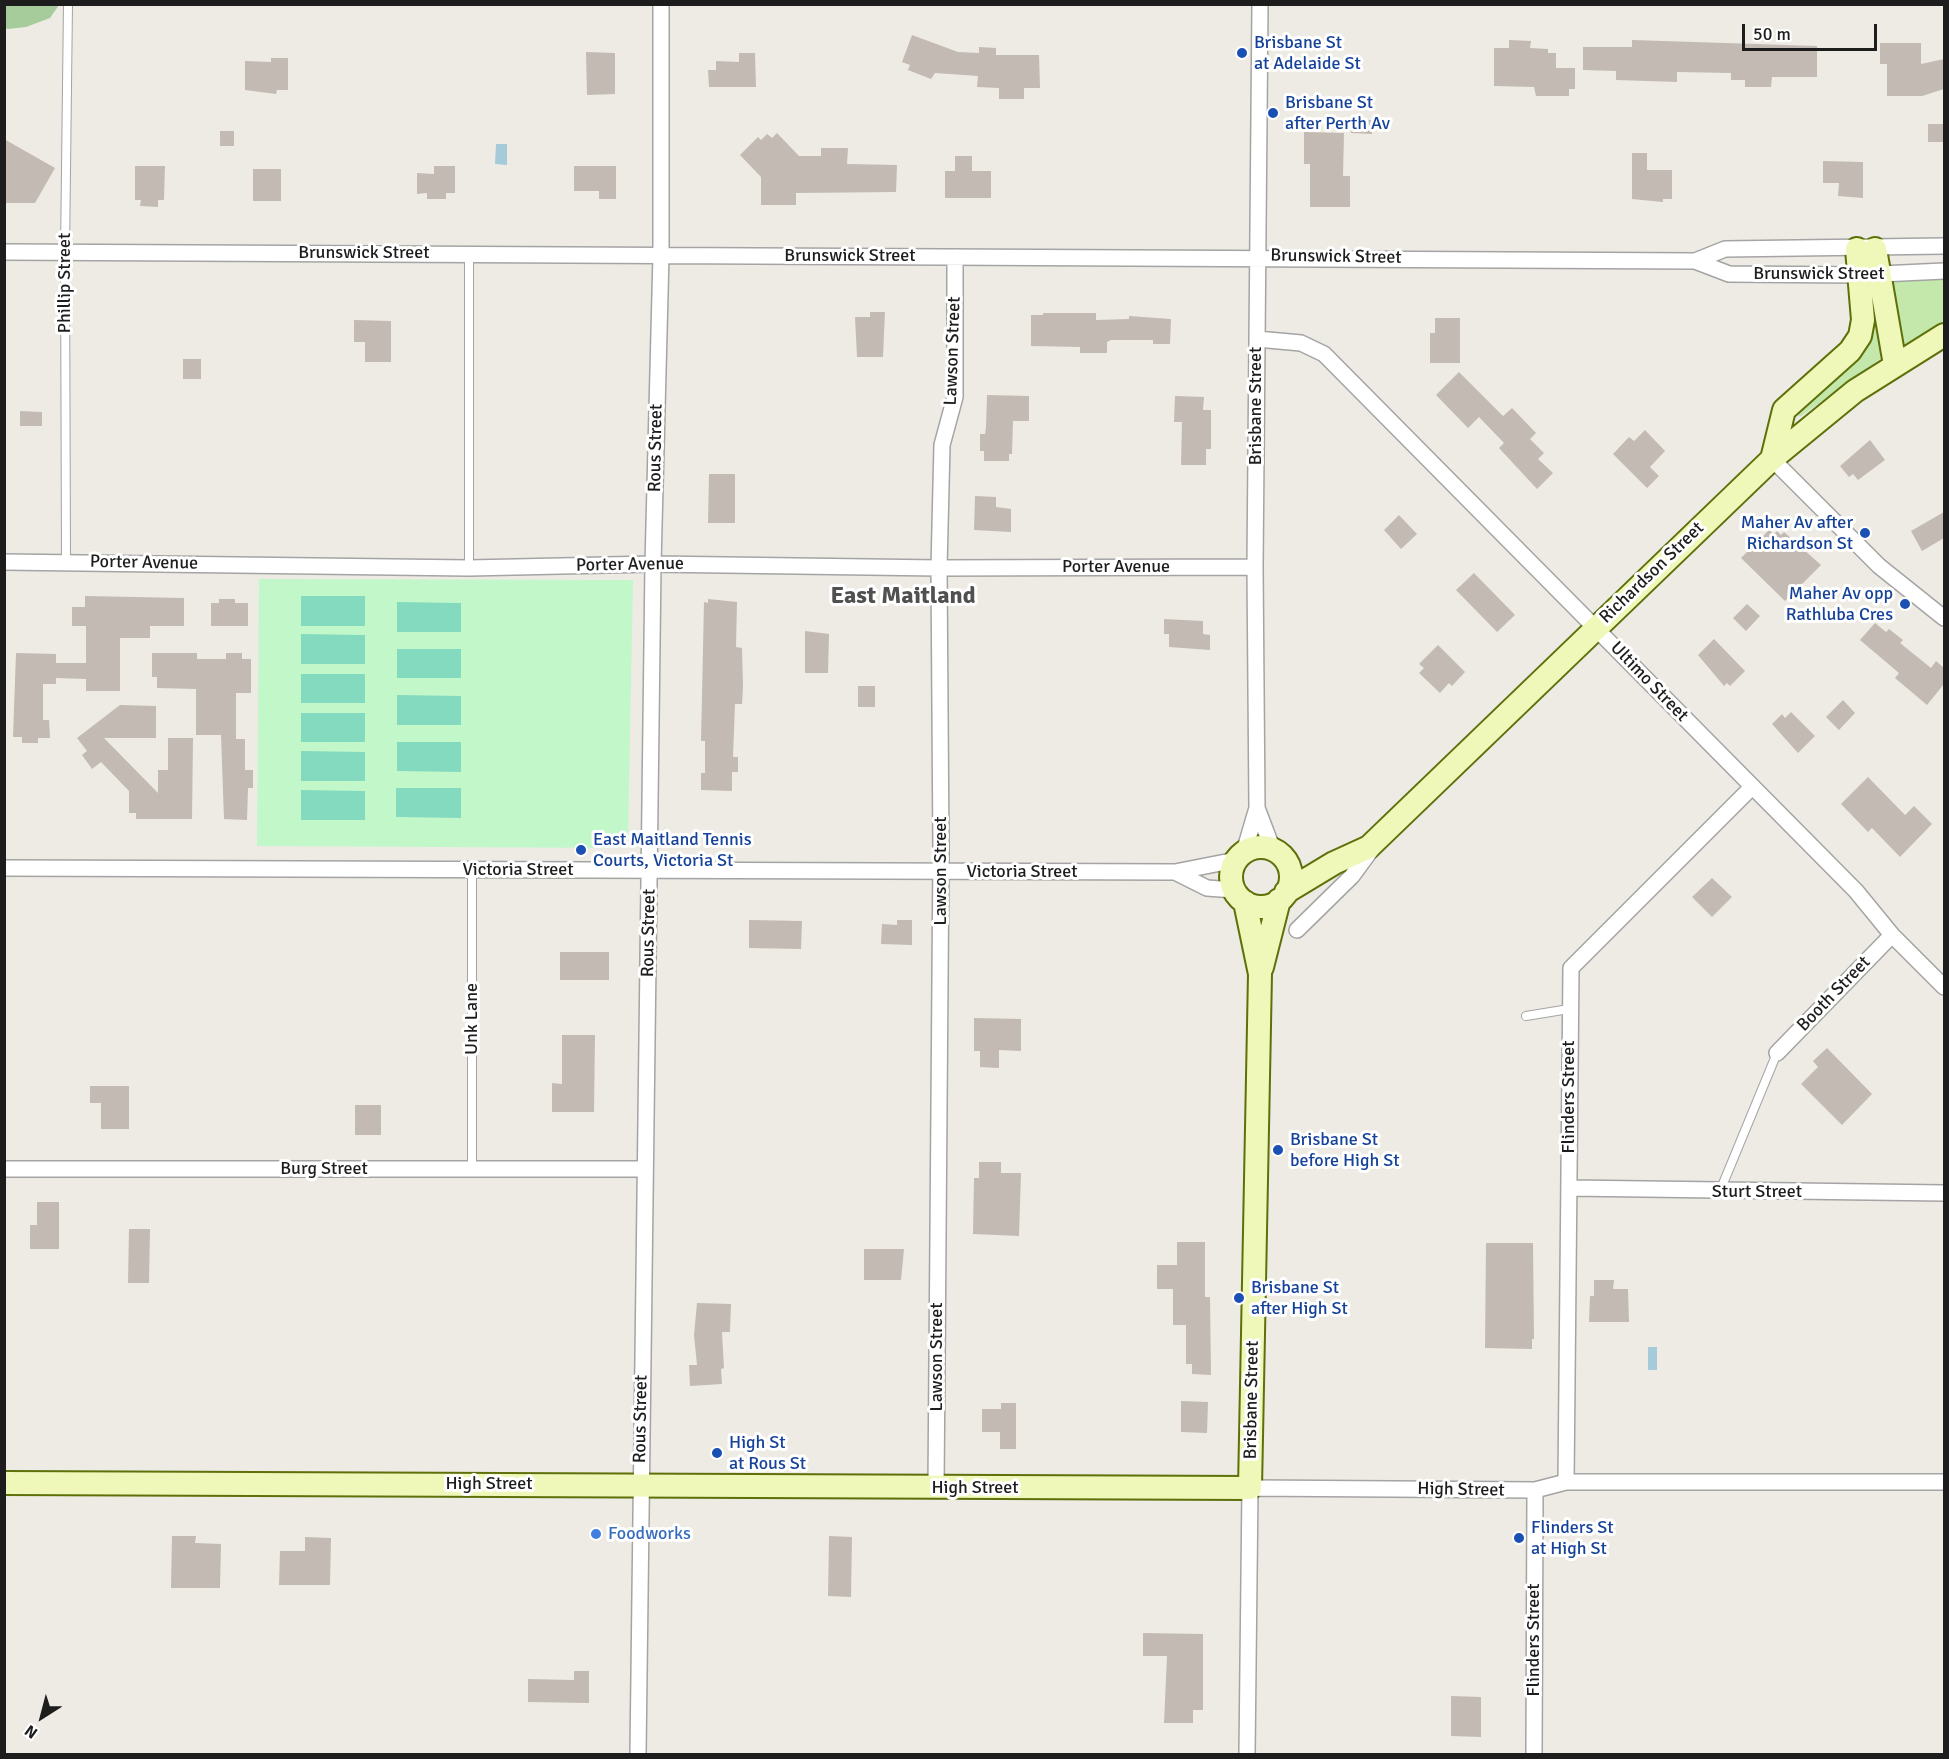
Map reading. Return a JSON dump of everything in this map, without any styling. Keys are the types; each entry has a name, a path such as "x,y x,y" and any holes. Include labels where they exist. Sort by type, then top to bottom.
{"main road":[{"path":"1866,249 1869,275 1894,365"},
{"path":"1772,459 1784,410 1850,351 1860,336 1869,275"},
{"name":"Richardson Street","path":"1283,896 1334,863 1359,854 1381,836 1595,627 1772,459 1856,391 1944,335"},
{"path":"1264,847 1279,853 1290,874 1283,896 1262,906 1240,896 1231,875 1240,856 1264,847"},
{"name":"Richardson Street","path":"1279,853 1334,863"},
{"name":"Brisbane Street","path":"1240,896 1260,975"},
{"name":"Brisbane Street","path":"1250,1488 1260,975 1283,896"},
{"name":"High Street","path":"4,1483 1250,1488"}],"street":[{"name":"Rous Street","path":"638,1755 653,564 661,255 661,4"},
{"name":"Brisbane Street","path":"1240,856 1257,808 1256,567 1260,4"},
{"name":"Brunswick Street","path":"1695,261 1725,249 1866,249 1944,246"},
{"name":"Brunswick Street","path":"4,252 1695,261 1729,274 1869,275 1944,271"},
{"name":"Lawson Street","path":"936,1488 941,872 939,568 942,446 955,397 955,257"},
{"name":"Ultimo Street","path":"1257,339 1301,343 1324,354 1856,891 1892,935 1944,987"},
{"path":"1772,459 1879,566 1944,618"},
{"name":"Porter Avenue","path":"4,562 469,568 653,564 939,568 1256,567"},
{"name":"Flinders Street","path":"1566,1482 1570,968 1752,787"},
{"name":"Brisbane Street","path":"1257,808 1279,853"},
{"name":"Richardson Street","path":"1297,930 1352,876 1381,836"},
{"name":"Victoria Street","path":"4,868 1175,872 1240,856"},
{"name":"Victoria Street","path":"1175,872 1207,888 1240,896"},
{"name":"Booth Street","path":"1777,1053 1892,935"},
{"name":"Burg Street","path":"4,1169 644,1169"},
{"name":"Sturt Street","path":"1569,1188 1720,1192 1944,1193"},
{"name":"High Street","path":"1250,1488 1535,1490 1566,1482 1944,1482"},
{"name":"Brisbane Street","path":"1247,1755 1250,1488"},
{"name":"Flinders Street","path":"1534,1755 1535,1490"}],"lane":[{"name":"Phillip Street","path":"66,562 64,252 68,4"},
{"path":"469,254 469,568"},
{"name":"Unk Lane","path":"472,869 472,1168"},
{"path":"1526,1016 1569,1009"},
{"path":"1720,1192 1777,1053"}],"green space":[{"path":"4,5 59,5 50,18 26,27 8,29 5,28"},
{"path":"1944,276 1944,321 1900,348 1891,282"},
{"path":"1872,291 1883,357 1800,417 1798,415 1857,354"},
{"path":"259,579 633,580 628,839 620,848 257,846"},
{"path":"301,596 365,596 365,626 301,626"},
{"path":"397,602 461,603 461,632 397,632"},
{"path":"301,634 365,635 365,664 301,664"},
{"path":"397,649 461,649 461,678 397,678"},
{"path":"301,674 365,674 365,703 301,703"},
{"path":"397,695 461,696 461,725 397,725"},
{"path":"301,713 365,713 365,742 301,742"},
{"path":"397,742 461,742 461,772 397,771"},
{"path":"301,751 365,752 365,781 301,781"},
{"path":"396,788 461,788 461,818 396,817"},
{"path":"301,790 365,791 365,820 301,820"}],"water":[{"path":"496,144 507,144 507,165 495,164"},
{"path":"1648,1347 1657,1347 1657,1370 1648,1370"}],"building":[{"path":"912,35 958,52 979,53 979,47 996,48 996,55 1039,55 1040,88 1024,88 1024,99 999,99 999,88 977,87 978,76 935,73 931,79 908,70 910,65 902,62"},
{"path":"1509,40 1531,41 1530,48 1548,49 1548,53 1556,53 1556,68 1575,68 1575,89 1569,89 1569,96 1536,96 1534,87 1494,86 1494,48 1509,48"},
{"path":"1632,40 1817,46 1817,77 1772,77 1771,87 1745,87 1745,80 1731,80 1731,73 1677,72 1677,82 1616,80 1616,71 1583,70 1583,47 1632,47"},
{"path":"1880,43 1921,43 1921,64 1944,59 1944,89 1922,96 1887,96 1887,64 1880,64"},
{"path":"586,52 615,53 615,94 587,95"},
{"path":"739,53 755,53 756,87 709,87 708,70 716,70 716,61 739,62"},
{"path":"271,58 288,58 288,90 277,90 276,94 245,90 245,61 271,62"},
{"path":"1350,120 1372,120 1372,134 1351,133"},
{"path":"1928,124 1943,124 1943,142 1928,142"},
{"path":"220,131 234,131 234,146 220,146"},
{"path":"1304,132 1344,133 1343,176 1350,176 1350,207 1310,207 1310,164 1304,164"},
{"path":"777,133 799,156 821,156 821,148 848,148 847,164 897,165 896,192 796,193 796,205 761,205 761,177 740,155 758,137 761,140 767,134 772,138"},
{"path":"4,139 55,168 35,203 4,203"},
{"path":"1632,153 1647,153 1647,170 1672,170 1672,199 1663,199 1663,202 1632,199"},
{"path":"955,156 972,156 972,171 991,171 991,198 945,198 945,171 955,171"},
{"path":"1823,161 1863,162 1863,198 1838,196 1839,183 1823,183"},
{"path":"135,166 165,166 164,200 158,200 158,207 140,206 141,200 135,200"},
{"path":"434,166 455,166 455,193 446,193 446,199 427,199 427,193 417,194 417,173 434,174"},
{"path":"574,166 616,166 616,199 599,199 599,191 574,191"},
{"path":"253,169 281,169 281,201 253,201"},
{"path":"870,312 885,312 883,357 857,357 855,317 870,317"},
{"path":"1043,313 1096,313 1096,320 1129,319 1129,316 1171,319 1170,344 1153,344 1153,340 1111,340 1107,342 1107,353 1080,353 1080,347 1031,346 1031,315 1043,315"},
{"path":"1435,318 1460,318 1460,363 1430,363 1430,333 1435,333"},
{"path":"354,320 391,321 391,362 365,362 365,342 354,342"},
{"path":"183,359 201,359 201,379 183,379"},
{"path":"1459,372 1503,416 1512,408 1536,433 1530,439 1544,453 1538,459 1553,473 1537,489 1499,448 1504,443 1479,417 1468,428 1436,395"},
{"path":"987,395 1029,396 1029,421 1013,421 1012,454 1009,454 1009,461 984,461 984,451 980,451 980,434 985,434 986,427"},
{"path":"1175,396 1204,397 1203,410 1211,410 1211,449 1206,449 1206,465 1181,465 1182,422 1174,422"},
{"path":"20,411 42,412 42,426 20,426"},
{"path":"1645,430 1665,451 1650,467 1659,476 1647,488 1613,454 1629,437 1634,441"},
{"path":"1870,440 1885,460 1858,480 1853,474 1849,477 1840,466"},
{"path":"709,474 735,474 735,523 708,523"},
{"path":"975,496 996,497 996,507 1011,509 1011,532 974,530"},
{"path":"1944,512 1944,538 1922,551 1911,531"},
{"path":"1399,515 1417,534 1401,549 1384,530"},
{"path":"1769,530 1774,534 1777,531 1781,535 1784,532 1821,565 1785,601 1741,558"},
{"path":"1474,573 1515,615 1497,632 1456,590"},
{"path":"85,596 184,598 184,626 150,626 150,638 120,638 120,691 86,691 86,679 56,678 56,684 43,684 43,720 49,720 50,738 38,738 38,743 22,743 22,737 13,737 16,653 56,654 56,663 86,663 86,626 72,626 72,607 85,607"},
{"path":"219,599 235,599 235,603 248,603 248,626 211,626 211,603 219,603"},
{"path":"708,599 737,602 736,647 742,648 743,687 742,704 735,704 733,757 738,757 738,772 732,772 732,791 701,790 701,773 705,773 705,741 701,741 704,602 708,603"},
{"path":"1747,604 1760,616 1746,631 1733,618"},
{"path":"1164,619 1203,621 1203,634 1210,635 1210,650 1169,647 1169,634 1164,634"},
{"path":"1875,623 1886,632 1889,629 1903,640 1900,643 1931,668 1936,661 1944,668 1944,684 1927,705 1895,678 1899,673 1860,640"},
{"path":"805,631 829,634 828,673 805,673"},
{"path":"1714,639 1745,671 1730,686 1727,683 1724,686 1698,655"},
{"path":"1438,645 1465,672 1452,686 1449,683 1440,693 1419,673 1424,668 1419,664"},
{"path":"152,653 197,653 197,659 226,659 226,653 242,653 242,659 251,659 251,693 236,693 236,739 245,739 245,770 253,770 253,788 248,788 247,820 224,819 221,735 196,735 196,689 157,688 157,677 152,677"},
{"path":"858,686 875,686 875,707 858,707"},
{"path":"1843,700 1855,713 1839,730 1826,717"},
{"path":"120,705 156,706 156,738 104,738 158,793 158,770 168,770 168,738 193,738 192,819 136,819 136,813 129,813 129,791 101,762 92,769 82,755 87,751 77,738"},
{"path":"1791,712 1815,736 1798,753 1772,724 1782,714 1785,718"},
{"path":"1868,777 1905,815 1914,806 1932,824 1900,857 1872,828 1868,832 1841,804"},
{"path":"1712,878 1732,897 1712,917 1692,897"},
{"path":"749,920 802,921 801,949 749,948"},
{"path":"897,920 912,920 912,945 881,944 882,924 897,925"},
{"path":"560,952 609,952 609,980 560,980"},
{"path":"974,1018 1021,1019 1021,1051 999,1050 999,1068 980,1067 980,1051 974,1051"},
{"path":"562,1035 595,1035 594,1112 552,1112 552,1083 562,1084"},
{"path":"1827,1048 1872,1094 1842,1125 1801,1084 1818,1067 1813,1061"},
{"path":"90,1086 129,1086 129,1129 101,1129 101,1103 90,1103"},
{"path":"355,1105 381,1105 381,1135 355,1135"},
{"path":"979,1162 1001,1162 1001,1173 1021,1173 1019,1236 973,1234 974,1178 979,1178"},
{"path":"37,1202 59,1202 59,1249 30,1249 30,1225 37,1225"},
{"path":"129,1229 150,1229 149,1283 128,1283"},
{"path":"1177,1242 1205,1242 1205,1297 1210,1297 1211,1375 1192,1374 1192,1364 1186,1364 1186,1325 1173,1325 1173,1289 1157,1289 1157,1265 1177,1265"},
{"path":"1486,1243 1533,1243 1534,1339 1532,1339 1532,1349 1485,1348"},
{"path":"864,1249 904,1249 901,1280 864,1280"},
{"path":"1594,1280 1614,1280 1613,1289 1628,1289 1629,1322 1589,1322 1590,1296 1594,1296"},
{"path":"697,1303 731,1304 730,1332 722,1332 724,1368 721,1369 722,1384 690,1386 689,1365 697,1365 694,1335"},
{"path":"1181,1401 1208,1402 1207,1433 1181,1432"},
{"path":"1001,1403 1016,1403 1016,1449 1000,1449 1000,1432 982,1432 982,1409 1001,1409"},
{"path":"172,1536 196,1536 195,1543 221,1544 220,1588 171,1588"},
{"path":"829,1536 852,1537 851,1597 828,1596"},
{"path":"305,1537 331,1538 330,1585 279,1585 280,1551 305,1551"},
{"path":"1143,1633 1203,1634 1203,1710 1193,1710 1193,1723 1164,1723 1167,1656 1143,1656"},
{"path":"574,1671 589,1671 589,1703 528,1702 528,1679 574,1680"},
{"path":"1451,1696 1481,1697 1481,1737 1451,1736"}],"place":[{"name":"Brisbane St at Adelaide St","path":"1242,53"},
{"name":"Brisbane St after Perth Av","path":"1273,113"},
{"name":"Maher Av after Richardson St","path":"1865,533"},
{"name":"Maher Av opp Rathluba Cres","path":"1905,604"},
{"name":"East Maitland Tennis Courts, Victoria St","path":"581,850"},
{"name":"Brisbane St before High St","path":"1278,1150"},
{"name":"Brisbane St after High St","path":"1239,1298"},
{"name":"High St at Rous St","path":"717,1453"},
{"name":"Foodworks","path":"596,1534"},
{"name":"Flinders St at High St","path":"1519,1538"}],"district":[{"name":"East Maitland","path":"903,597"}]}
